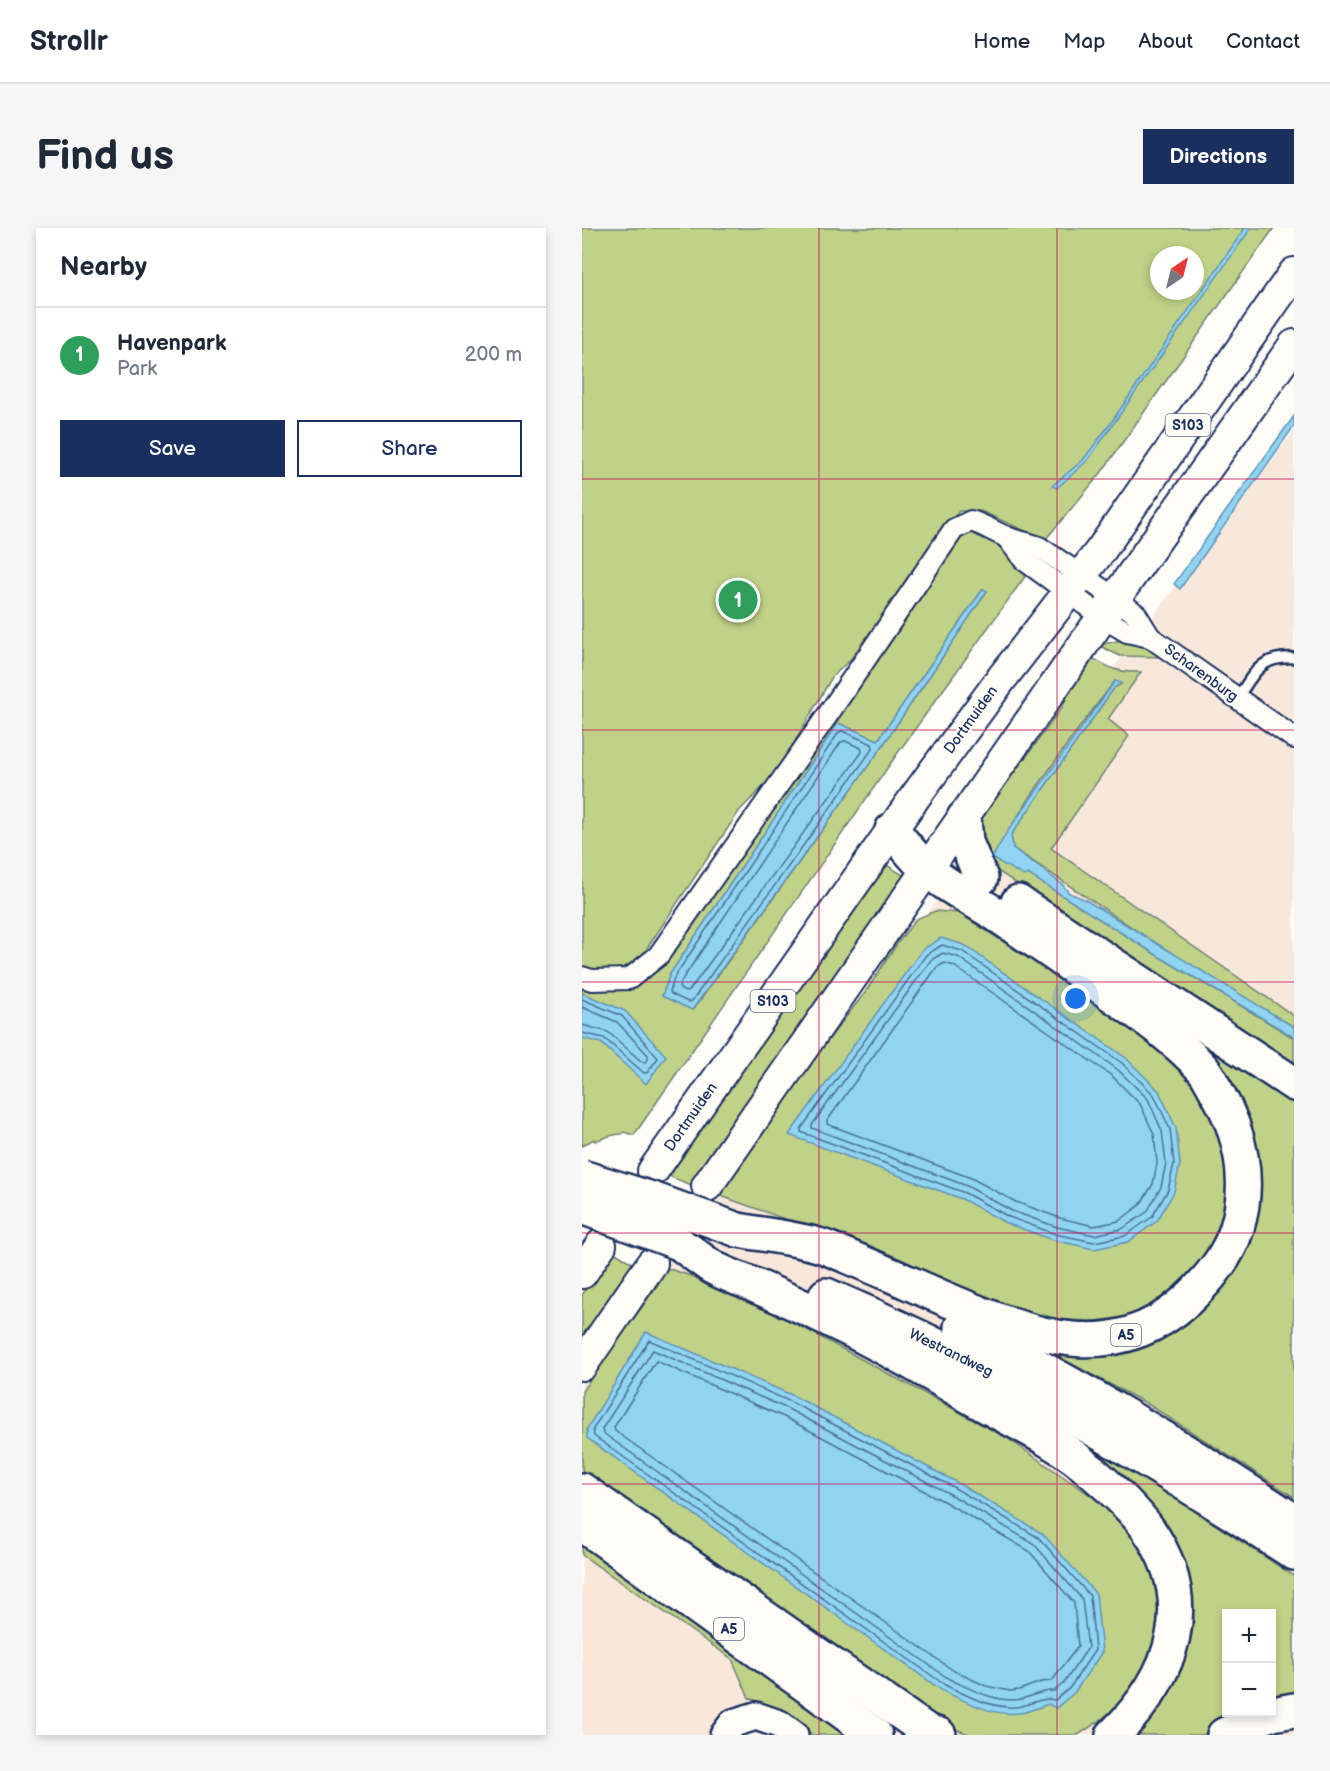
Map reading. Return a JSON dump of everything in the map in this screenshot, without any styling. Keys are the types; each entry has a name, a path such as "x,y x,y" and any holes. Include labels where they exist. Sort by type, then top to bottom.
{"highway":[{"path":"964,818 966,842 981,879"},
{"path":"892,830 934,860 981,879 1294,1084"},
{"name":"A5","path":"724,1250 824,1247 1006,1324 1046,1336 1088,1341 1118,1337 1168,1318 1201,1288 1229,1251 1238,1227 1244,1198 1242,1155 1232,1122 1204,1070 1180,1046 1144,1017 1032,938 934,860"},
{"name":"Westrandweg","path":"582,1177 655,1200 724,1250 871,1314 1029,1392 1134,1451 1294,1553"},
{"name":"Westrandweg","path":"582,1207 679,1243 724,1250 890,1293 1049,1371 1232,1480 1294,1521"},
{"name":"A5","path":"724,1250 842,1326 901,1356 1083,1463 1148,1528 1163,1555 1173,1583 1177,1615 1173,1643 1161,1671 1136,1710 1113,1735"},
{"name":"A5","path":"582,1490 927,1731 939,1735"},
{"name":"A5","path":"582,1524 875,1735"},
{"path":"1224,1735 1267,1715 1294,1710"}],"main road":[{"name":"Dortmuiden","path":"653,1171 892,830 1002,678 1075,584 1294,273"},
{"name":"S103","path":"707,1186 1294,345"},
{"path":"582,1273 601,1245"},
{"path":"582,1365 652,1263"},
{"path":"724,1735 733,1723 756,1716 779,1724 794,1735"}],"street":[{"name":"Scharenburg","path":"587,979 629,979 658,956 829,713 954,529 971,521 988,527 1007,538 1026,541 1039,547 1075,584 1109,608 1127,632 1150,637 1294,738"}],"lane":[{"path":"1237,699 1260,665 1277,657 1294,658"}],"shaded area":[{"path":"1294,431 1294,1735 582,1735 582,1318 728,1175"}],"green space":[{"path":"582,228 1274,228 1101,473 1045,540 981,511 959,511 850,660 832,677 776,774 740,810 639,960 612,971 598,972 582,969"},
{"path":"971,531 1002,548 1029,571 897,754 634,1135 624,1132 595,1141 594,1139 582,1146 582,982 619,989 641,982 959,539","holes":["983,589 987,591 879,751 693,1010 662,996 670,974 838,723 878,740"]},
{"path":"1126,639 1142,643 1162,657 1120,656 1098,645"},
{"path":"1089,656 1114,669 1141,672 1108,719 1129,736 1051,848 1294,1016 1294,1027 1175,956 1013,848 1011,835 1114,688 1121,684 1115,681 1082,724 1035,790 992,858 1028,874 1294,1038 1294,1066 984,862 976,820 992,794 1026,757 1063,706 1081,664"},
{"path":"883,863 908,878 696,1187 661,1173"},
{"path":"935,911 959,913 1147,1036 1190,1075 1215,1113 1228,1169 1227,1206 1217,1239 1198,1271 1171,1296 1136,1315 1096,1321 1043,1319 995,1305 918,1267 721,1196 760,1127 864,994 897,944 916,919"},
{"path":"1183,1027 1294,1092 1294,1497 1146,1403 1016,1335 1098,1350 1241,1242 1217,1061 1202,1043"},
{"path":"612,1251 641,1268 582,1351 582,1295"},
{"path":"669,1269 717,1284 763,1306 1007,1438 1100,1502 1145,1550 1160,1592 1155,1652 1134,1692 1098,1722 1078,1735 971,1735 940,1723 582,1470 582,1391"},
{"path":"1013,1403 1133,1471 1294,1576 1294,1700 1276,1706 1276,1609 1222,1609 1222,1717 1244,1717 1202,1735 1118,1735 1134,1723 1178,1564"},
{"path":"582,1539 856,1735 813,1735 771,1706 749,1698 732,1659 582,1555"}],"water":[{"path":"1245,228 1251,228 1204,295 1204,288"},
{"path":"1195,300 1200,300 1088,460 1057,488 1052,486 1083,460"},
{"path":"1294,416 1294,426 1180,589 1174,584"},
{"path":"983,589 987,591 879,751 692,1010 662,996 670,974 838,723 878,740"},
{"path":"1115,681 1121,683 1114,688 1011,835 1013,848 1062,884 1069,893 1084,899 1294,1027 1294,1037 1155,954 1028,874 1024,876 992,858 1007,832"},
{"path":"941,938 964,945 1126,1058 1159,1091 1176,1128 1180,1164 1174,1192 1157,1221 1128,1242 1094,1249 1053,1240 1006,1223 962,1199 789,1135 922,950"},
{"path":"582,993 625,1011 666,1056 646,1084 601,1043 582,1038"},
{"path":"646,1332 794,1396 956,1482 1043,1534 1096,1594 1102,1652 1074,1693 1056,1708 1048,1704 1014,1714 982,1708 943,1691 587,1438 587,1429"}],"place":[{"name":"Havenpark","path":"738,600"}]}
